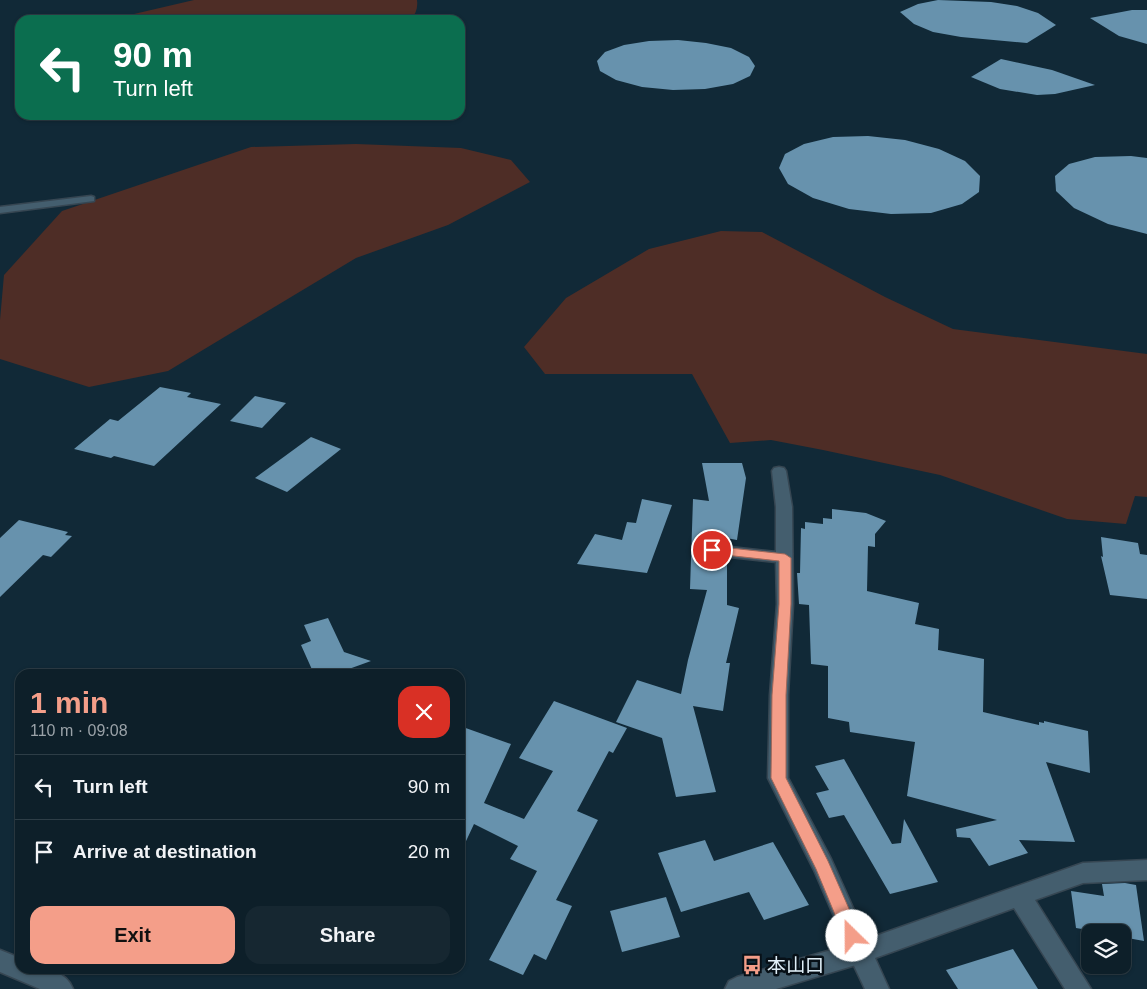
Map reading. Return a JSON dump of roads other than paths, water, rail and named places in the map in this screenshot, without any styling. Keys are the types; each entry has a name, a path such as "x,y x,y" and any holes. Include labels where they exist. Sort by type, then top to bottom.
{"street":[{"path":"0,210 92,199"},
{"path":"779,471 784,506 785,604 779,695 778,778 823,866 859,953 877,989"},
{"path":"712,550 785,558"},
{"path":"737,989 859,953 1020,898 1083,874 1106,871 1147,870"},
{"path":"1020,898 1078,989"},
{"path":"0,960 15,967"},
{"path":"33,974 44,978 61,989"}],"place":[{"name":"本山口","path":"752,965"}]}
